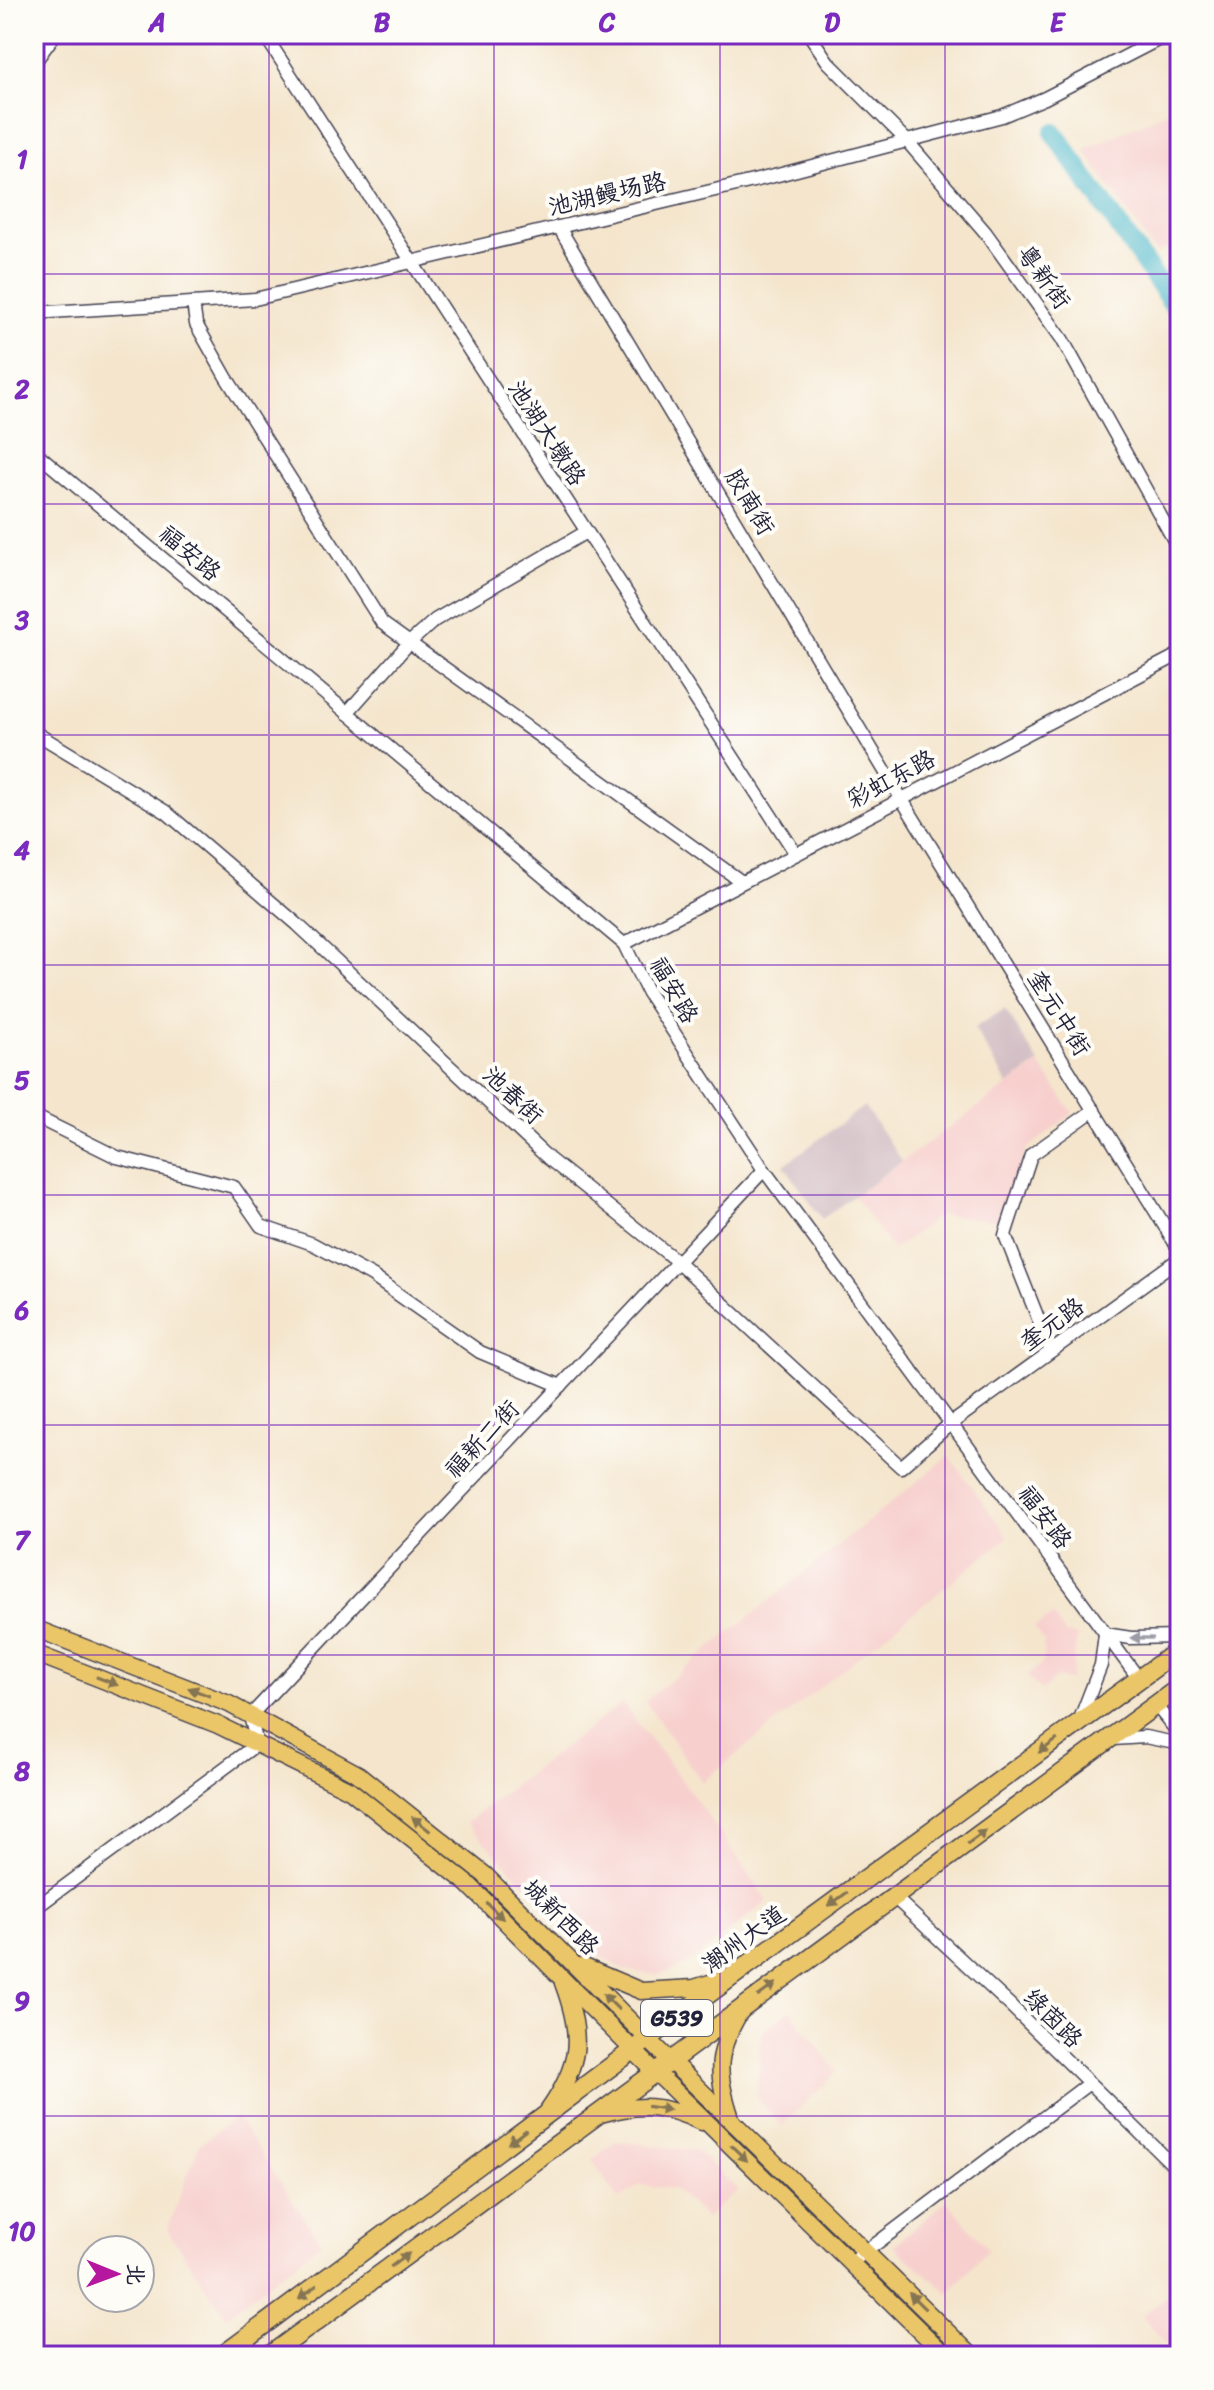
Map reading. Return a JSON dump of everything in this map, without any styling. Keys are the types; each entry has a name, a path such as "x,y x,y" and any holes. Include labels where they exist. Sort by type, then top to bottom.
{"highway":[{"name":"潮州大道","path":"222,2356 734,1975 1180,1649"},
{"name":"G539","path":"269,2356 1109,1740 1161,1710 1180,1687"}],"main road":[{"name":"城新西路","path":"34,1628 229,1704 358,1774 485,1875 571,1961 641,2045"},
{"name":"城新西路","path":"34,1653 218,1725 350,1790 468,1884 561,1978 731,2120 972,2356"},
{"path":"571,1961 641,1991 694,1988 734,1975"},
{"path":"542,2119 573,2069 576,2040 573,2008 561,1978"},
{"path":"731,2120 721,2089 720,2061 725,2037 741,2009"},
{"name":"城新西路","path":"663,2066 715,2130 946,2356"},
{"path":"598,2115 629,2106 656,2106 681,2112 715,2130"}],"street":[{"path":"34,63 55,34"},
{"name":"池湖大墩路","path":"264,34 796,854"},
{"name":"粤新街","path":"809,34 828,62 907,141 986,233 1062,339 1180,551"},
{"name":"池湖鳗场路","path":"34,313 255,299 560,229 1002,116 1045,98 1169,34"},
{"name":"胶南街","path":"560,229 901,798"},
{"path":"193,303 196,324 226,377 382,623 742,882"},
{"name":"福安路","path":"34,451 624,944 648,993 764,1170 1139,1679"},
{"path":"34,465 49,464"},
{"path":"347,713 409,643 435,620 586,532"},
{"name":"彩虹东路","path":"624,944 1180,654"},
{"name":"池春街","path":"34,732 166,812 297,924 549,1159 678,1262 901,1467 949,1425"},
{"name":"奎元中街","path":"901,798 1180,1251"},
{"path":"1051,1351 1005,1235 1031,1155 1094,1110"},
{"path":"34,1116 117,1157 234,1187 261,1226 313,1244 372,1276 480,1352 561,1386"},
{"name":"福新二街","path":"250,1716 764,1170"},
{"name":"奎元路","path":"949,1425 1180,1258"},
{"path":"1079,1723 1101,1665 1105,1634 1131,1638 1180,1637"},
{"path":"1161,1710 1180,1735"},
{"path":"34,1909 257,1744 250,1716"},
{"path":"1109,1740 1145,1737 1180,1744"},
{"name":"绿茵路","path":"894,1897 1011,2006 1180,2172"},
{"path":"852,2262 1088,2084"}],"shaded area":[{"path":"1180,106 1180,244 1156,253 1084,150"},
{"path":"1005,1009 1039,1063 1008,1085 974,1028"},
{"path":"1039,1063 1073,1113 1027,1149 1002,1221 940,1215 893,1250 854,1196"},
{"path":"864,1106 902,1161 822,1219 784,1165"},
{"path":"949,1456 1008,1537 702,1782 645,1701"},
{"path":"1053,1615 1065,1634 1077,1636 1071,1680 1057,1678 1041,1691 1027,1676 1043,1663 1044,1641 1034,1628"},
{"path":"622,1703 684,1783 768,1901 688,1964 658,1975 623,1970 580,1942 466,1822"},
{"path":"790,2010 837,2072 782,2126 757,2098 761,2033"},
{"path":"236,2116 321,2243 226,2316 167,2230 199,2145"},
{"path":"616,2141 697,2151 738,2190 706,2218 674,2189 640,2185 619,2200 592,2160"},
{"path":"947,2201 988,2249 949,2293 893,2246"},
{"path":"1180,2286 1180,2356 1177,2356 1141,2316"}],"waterway":[{"path":"1054,133 1180,314"}]}
